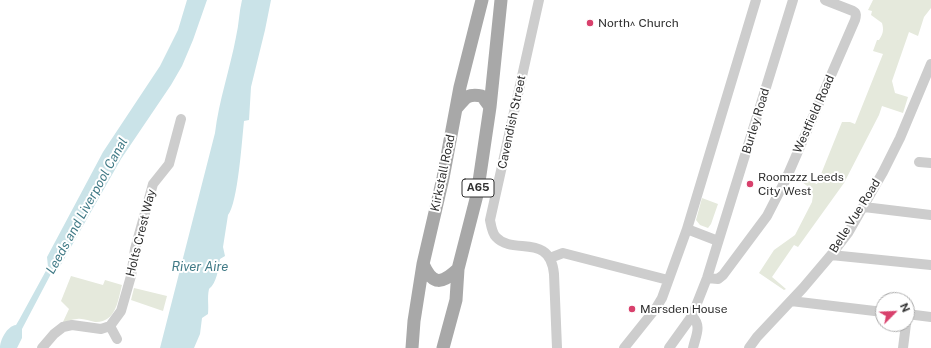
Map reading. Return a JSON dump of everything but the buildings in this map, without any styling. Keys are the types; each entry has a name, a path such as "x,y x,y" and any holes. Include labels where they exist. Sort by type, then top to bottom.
{"main road":[{"name":"Kirkstall Road","path":"412,348 414,321 423,264 443,178 460,87 482,0"},
{"name":"A65","path":"443,348 456,300 458,269 477,195 490,107 501,0"},
{"path":"456,109 466,96 474,94 482,96 490,107"},
{"path":"423,264 427,273 434,279 442,280 449,278 458,269"}],"street":[{"name":"Cavendish Street","path":"539,0 490,220 491,228 496,237 506,243 535,248 544,252 550,258"},
{"path":"624,348 656,308 662,298 686,229 756,0"},
{"name":"Burley Road","path":"669,348 692,316 707,278 793,0"},
{"name":"Westfield Road","path":"707,278 718,278 723,275 767,216 786,179 856,16 855,12 825,0"},
{"name":"Belle Vue Road","path":"749,348 848,233 864,207 900,138 931,64"},
{"name":"Holts Crest Way","path":"110,326 121,311 131,276 135,249 153,184 169,164 181,119"},
{"path":"919,162 931,163"},
{"path":"864,207 931,215"},
{"path":"686,229 718,241"},
{"path":"557,348 554,266 550,258 563,253 668,280"},
{"path":"831,254 931,265"},
{"path":"791,301 875,311"},
{"path":"915,315 931,317"},
{"path":"692,316 698,325 693,348"},
{"path":"42,348 54,334 63,327 72,325 101,329 110,326 117,339"},
{"path":"903,348 905,332"}],"shaded area":[{"path":"873,0 931,0 931,8 924,17 918,36 909,32 892,81 895,93 908,97 903,113 882,106 879,115 844,183 798,247 794,245 772,277 786,289 784,290 759,273 774,250 795,235 812,202 813,195 810,188 798,179 799,177 817,184 842,122 850,122 855,124 883,54 873,51 883,30 882,23 871,15 872,11 868,10"},
{"path":"702,198 718,204 711,224 708,228 700,225 696,220"},
{"path":"71,276 103,285 105,280 122,285 115,310 108,319 95,322 75,319 62,324 69,309 61,301"},
{"path":"134,288 167,296 163,311 131,300"}],"water":[{"name":"Leeds and Liverpool Canal","path":"187,0 207,0 182,66 171,85 121,159 59,268 53,270 22,329 22,338 17,348 0,348 1,341 5,334 10,328 16,325 48,267 47,257 103,152 160,66 178,30"},
{"name":"River Aire","path":"242,0 271,0 251,87 249,120 244,121 237,185 228,215 223,247 225,256 220,259 218,271 212,286 209,289 208,314 202,318 200,334 194,348 160,348 215,133 219,109 234,49"}],"place":[{"name":"North^ Church","path":"590,23"},
{"name":"Roomzzz Leeds City West","path":"750,184"},
{"name":"Marsden House","path":"632,309"}]}
